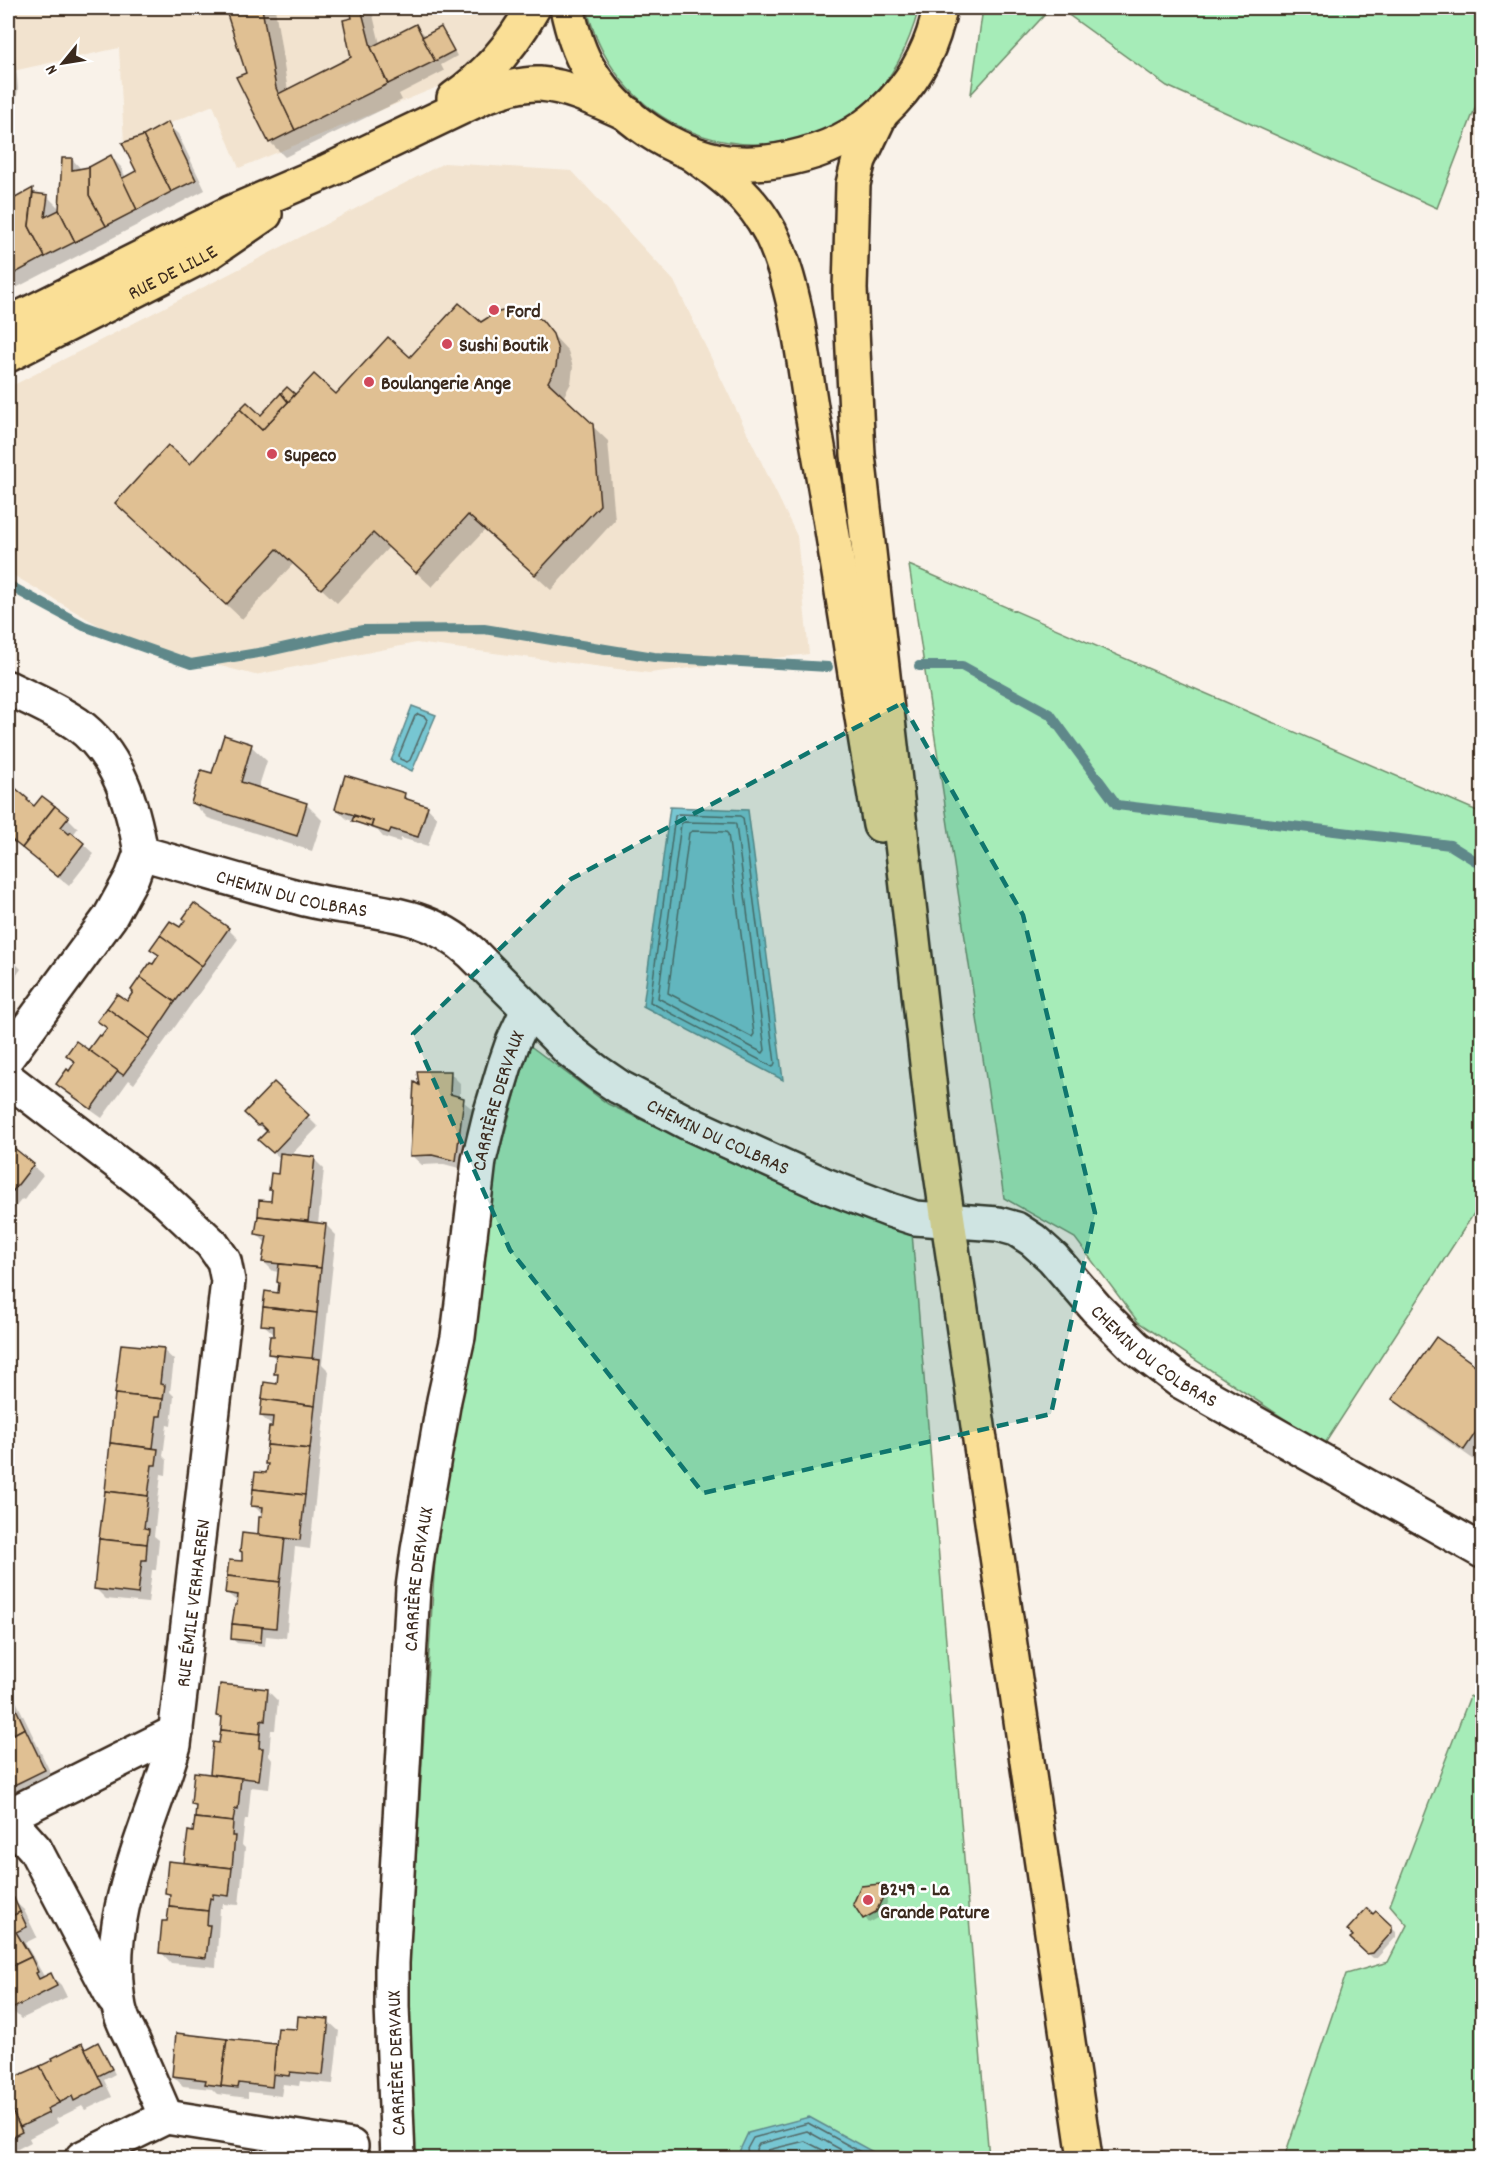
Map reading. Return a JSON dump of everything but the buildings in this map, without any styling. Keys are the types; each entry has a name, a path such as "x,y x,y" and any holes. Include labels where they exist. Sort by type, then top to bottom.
{"main road":[{"name":"RUE DE LILLE","path":"400,135 463,92 488,70 514,39 533,8"},
{"path":"567,8 575,39 590,72 600,86 628,114 663,140 691,153 743,163 791,158 819,151 843,141 880,116 912,79 924,60 934,35 940,8"},
{"name":"RUE DE LILLE","path":"8,324 220,218 328,171 485,96 508,88 540,84 561,88 628,114"},
{"path":"880,116 859,160 853,184 849,258 854,399 864,517 896,778 934,1125 1085,2158"},
{"path":"691,153 740,190 761,217 776,246 791,296 821,459 859,706 934,1125"},
{"name":"RUE DE LILLE","path":"8,355 208,253 328,171"}],"street":[{"path":"8,688 78,725 98,743 115,767 128,797 141,853 132,877 110,917 8,1056"},
{"name":"CHEMIN DU COLBRAS","path":"141,853 306,899 383,911 425,922 458,940 570,1050 597,1072 686,1122 825,1185 890,1210 915,1218 998,1224 1016,1229 1033,1240 1053,1258 1096,1308 1135,1347 1180,1381 1482,1551"},
{"name":"CARRIÈRE DERVAUX","path":"398,2158 392,1963 413,1588 426,1499 458,1337 479,1160 505,1065 528,1010"},
{"name":"RUE ÉMILE VERHAEREN","path":"8,1079 154,1189 212,1244 227,1270 227,1291 176,1732 166,1773 126,1885 116,1951 119,2009 166,2117"},
{"path":"119,2009 34,1849 8,1817 176,1732"},
{"path":"82,2158 166,2117 351,2146"}],"highlighted area":[{"path":"902,703 1023,915 1095,1213 1051,1414 703,1493 510,1250 413,1034 571,879"}],"shaded area":[{"path":"8,8 511,8 513,24 445,84 239,168 213,105 124,143 119,48 8,72"},
{"path":"444,163 572,171 674,281 797,536 809,654 649,673 416,643 255,675 125,641 8,572 8,388"}],"green space":[{"path":"587,8 919,8 901,57 879,90 870,99 831,126 788,141 745,144 702,136 663,117 630,89 603,53"},
{"path":"983,8 1051,8 971,94"},
{"path":"1059,8 1482,8 1482,90 1437,208 1167,86"},
{"path":"909,565 1482,813 1482,1201 1324,1445 1138,1322 1075,1238 1004,1198"},
{"path":"529,1045 608,1104 772,1181 912,1233 989,2158 407,2158 406,2016 437,1527 487,1197"},
{"path":"1470,1696 1482,1703 1482,2158 1284,2158 1346,1974 1388,1962 1407,1925 1390,1905"}],"water":[{"path":"412,706 436,715 412,771 391,761"},
{"path":"670,807 748,810 783,1080 643,1006"},
{"path":"809,2117 875,2153 873,2158 746,2158 739,2152 748,2133"}],"waterway":[{"path":"8,585 84,626 191,664 264,652 363,630 484,629 654,657 828,667"},
{"path":"919,666 962,666 1050,714 1117,805 1450,845 1482,865"}],"place":[{"name":"Ford","path":"494,310"},
{"name":"Sushi Boutik","path":"447,344"},
{"name":"Boulangerie Ange","path":"369,382"},
{"name":"Supeco","path":"272,454"},
{"name":"B249 - La Grande Pature","path":"868,1900"}]}
